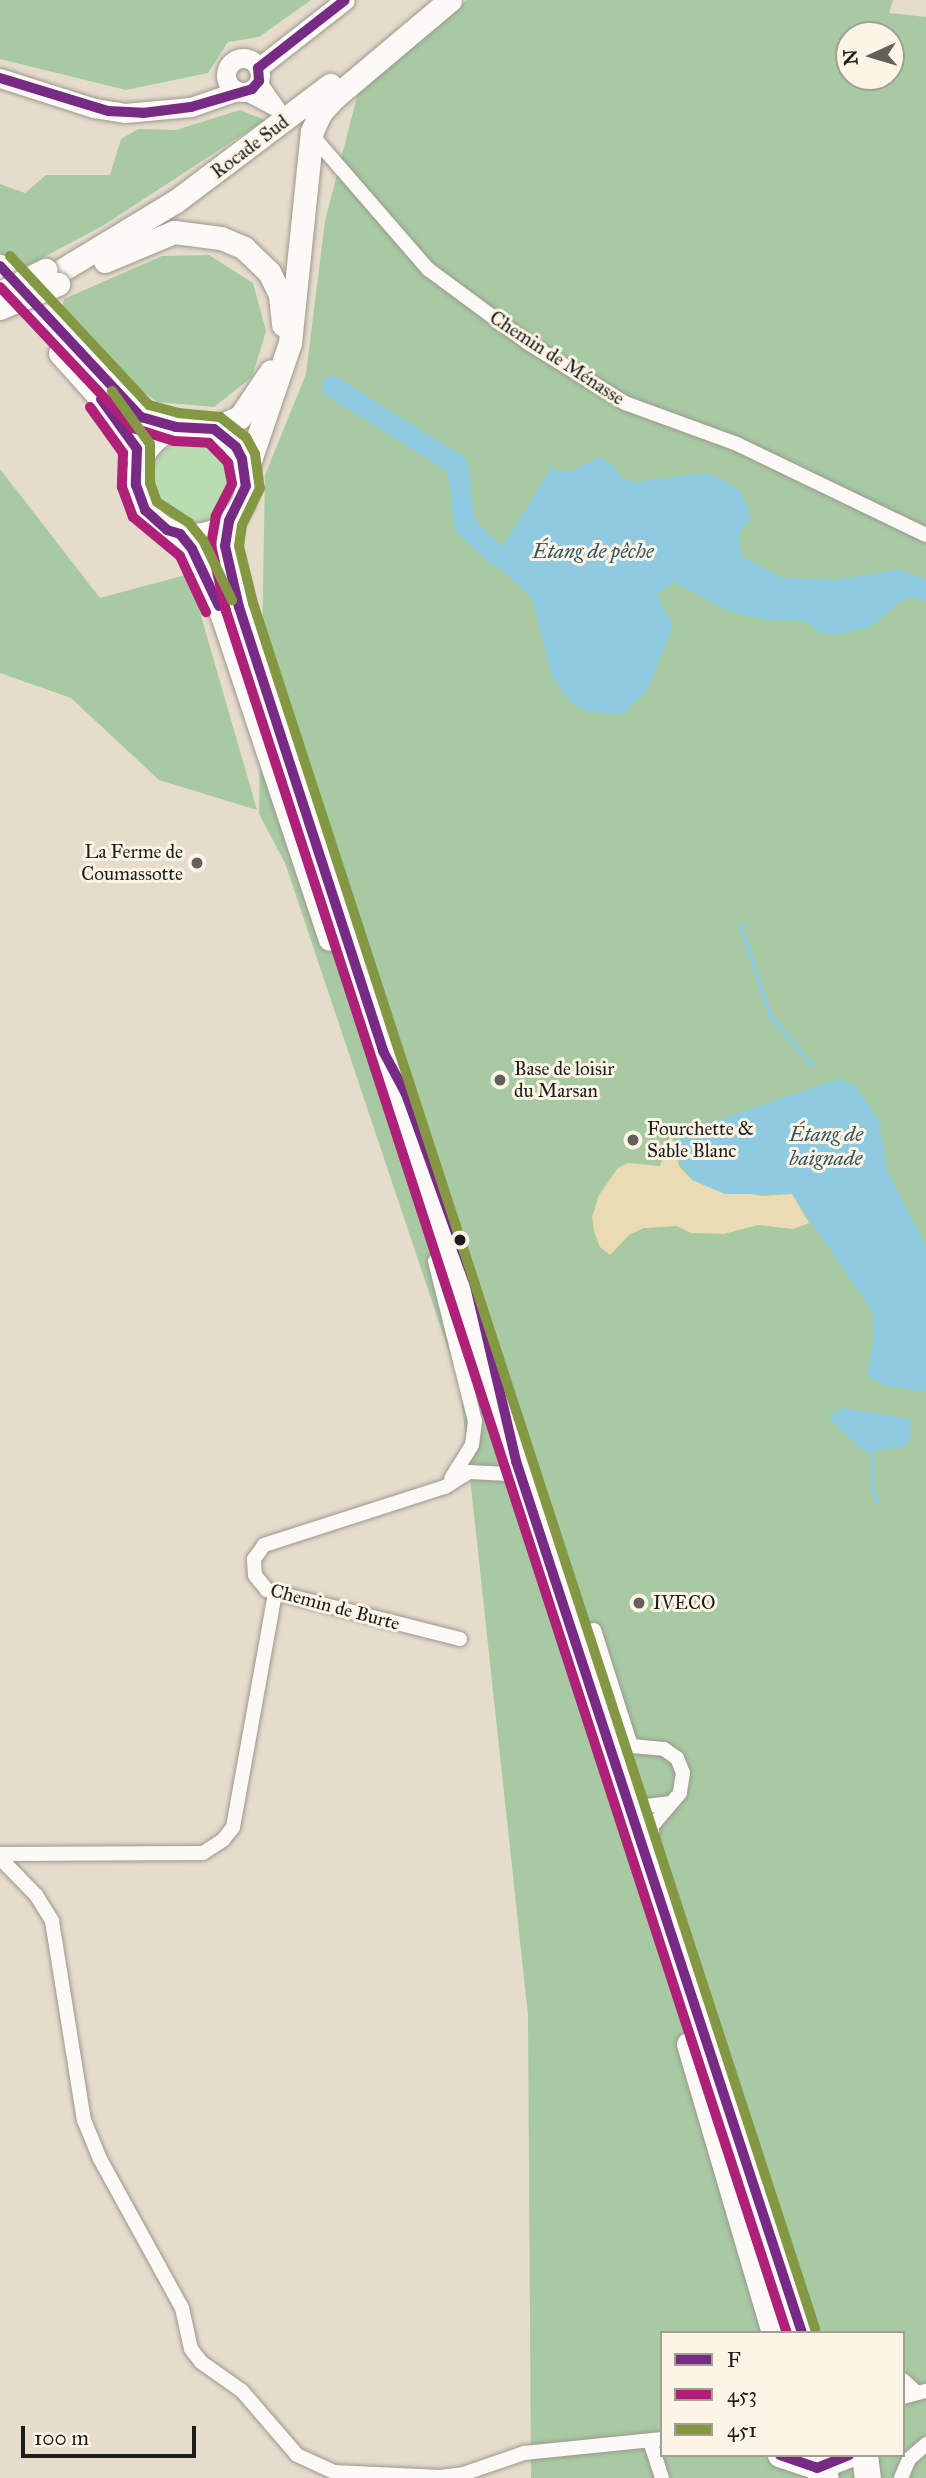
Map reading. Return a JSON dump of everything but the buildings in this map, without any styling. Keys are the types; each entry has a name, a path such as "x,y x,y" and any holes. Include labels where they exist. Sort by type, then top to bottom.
{"highway":[{"path":"865,2457 868,2478"}],"main road":[{"name":"Rocade Sud","path":"52,277 176,201 304,106 436,0"},
{"path":"450,0 336,96 321,112 312,131 290,343 246,472 243,499 229,521 227,561 239,607 686,1987 801,2331"},
{"path":"0,266 134,410 152,422 176,427 214,429 246,410 276,358 283,315 275,283 244,248 200,233 174,233 52,277 0,293"},
{"path":"0,307 52,277"},
{"path":"0,286 119,419 140,461"},
{"path":"176,427 154,439 140,461 136,485 145,510 155,521 180,534 201,535 229,521"},
{"path":"214,429 236,447 246,472"},
{"path":"180,534 202,565 223,618 435,1261 713,2121 772,2331"},
{"path":"784,2457 821,2473 848,2457"}],"street":[{"path":"0,78 108,111 143,113 191,107 245,78 288,41 345,0"},
{"name":"Chemin de Ménasse","path":"317,141 428,269 528,343 625,403 737,444 926,535"},
{"name":"Chemin de Burte","path":"429,1492 458,1471 476,1428 435,1261"},
{"name":"Chemin de Burte","path":"460,1639 275,1593 262,1586 253,1567 264,1545 429,1492 476,1470 504,1474"},
{"path":"0,1856 203,1853 223,1840 233,1827 275,1593"},
{"path":"594,1630 631,1746 664,1749 681,1766 683,1783 672,1803 655,1819 651,1846 679,1943 686,1987"},
{"path":"624,1793 646,1806 672,1803"},
{"path":"0,1856 36,1895 52,1921 84,2120 100,2159 182,2308 191,2349 201,2362 242,2390 297,2455 334,2472 440,2477 463,2474 524,2453 656,2440 662,2478"},
{"path":"901,2478 909,2459 926,2444"}],"green space":[{"path":"0,0 311,0 259,37 228,42 208,73 126,90 0,59"},
{"path":"467,0 893,0 889,13 926,17 926,2478 531,2478 528,2015 460,1385 285,863 259,814 265,475 306,374 325,221 359,89"},
{"path":"240,110 265,120 104,225 18,271 0,252 0,184 25,193 46,175 110,175 121,139 138,129 176,130"},
{"path":"209,255 253,283 266,331 252,377 214,407 157,402 116,372 60,315 64,299 162,256"},
{"path":"191,441 207,444 221,453 230,467 233,483 230,499 221,513 207,522 191,525 175,522 161,513 152,499 149,483 152,467 161,453 175,444"},
{"path":"0,469 100,598 189,574 257,810 159,780 71,698 0,673"}],"sand":[{"path":"671,1132 679,1166 692,1180 761,1196 792,1194 809,1223 793,1229 758,1225 724,1234 691,1233 677,1226 644,1228 629,1235 610,1255 600,1247 594,1231 592,1217 599,1195 618,1168 628,1163 660,1166"}],"water":[{"name":"Étang de pêche","path":"599,457 614,466 622,479 636,482 705,473 740,491 748,508 750,521 739,533 741,556 781,577 835,580 900,569 926,580 926,601 912,597 901,601 870,627 836,635 816,632 807,621 766,620 728,611 674,582 657,594 673,626 648,688 623,715 585,711 571,703 552,676 532,598 493,562 552,466 559,472 574,470"},
{"name":"Étang de baignade","path":"838,1079 855,1085 879,1121 888,1173 926,1246 926,1392 885,1386 867,1376 873,1345 873,1312 792,1194 725,1194 692,1180 677,1158 677,1129 715,1121"},
{"path":"844,1408 910,1419 910,1440 904,1447 864,1452 828,1417"}],"waterway":[{"path":"332,386 457,465 464,524 497,556"},
{"path":"741,925 771,1016 812,1065"},
{"path":"873,1453 873,1489 878,1502"}],"transit line":[{"name":"F","path":"0,78 108,111 143,113 191,107 252,89 259,81 258,68 345,0"},
{"name":"451","path":"10,256 149,405 178,413 220,417 246,437 255,454 260,488 242,525 239,546 253,603 815,2329"},
{"name":"F","path":"0,266 141,417 176,427 214,429 236,447 242,459 246,486 229,521 225,546 239,607 383,1051 406,1094 475,1286 516,1461 801,2331"},
{"name":"453","path":"0,287 133,428 174,441 209,443 228,463 232,484 216,516 211,545 226,611 786,2331"},
{"name":"451","path":"112,391 150,444 150,483 157,502 189,523 203,540 232,600"},
{"name":"F","path":"101,399 137,449 136,485 145,510 167,530 180,534 192,549 219,606"},
{"name":"453","path":"90,407 123,453 122,487 133,517 180,556 206,612"},
{"name":"F","path":"786,2457 817,2468 845,2457"}],"place":[{"name":"La Ferme de Coumassotte","path":"197,863"},
{"name":"Base de loisir du Marsan","path":"500,1080"},
{"name":"Fourchette & Sable Blanc","path":"633,1140"},
{"name":"IVECO","path":"639,1603"}]}
